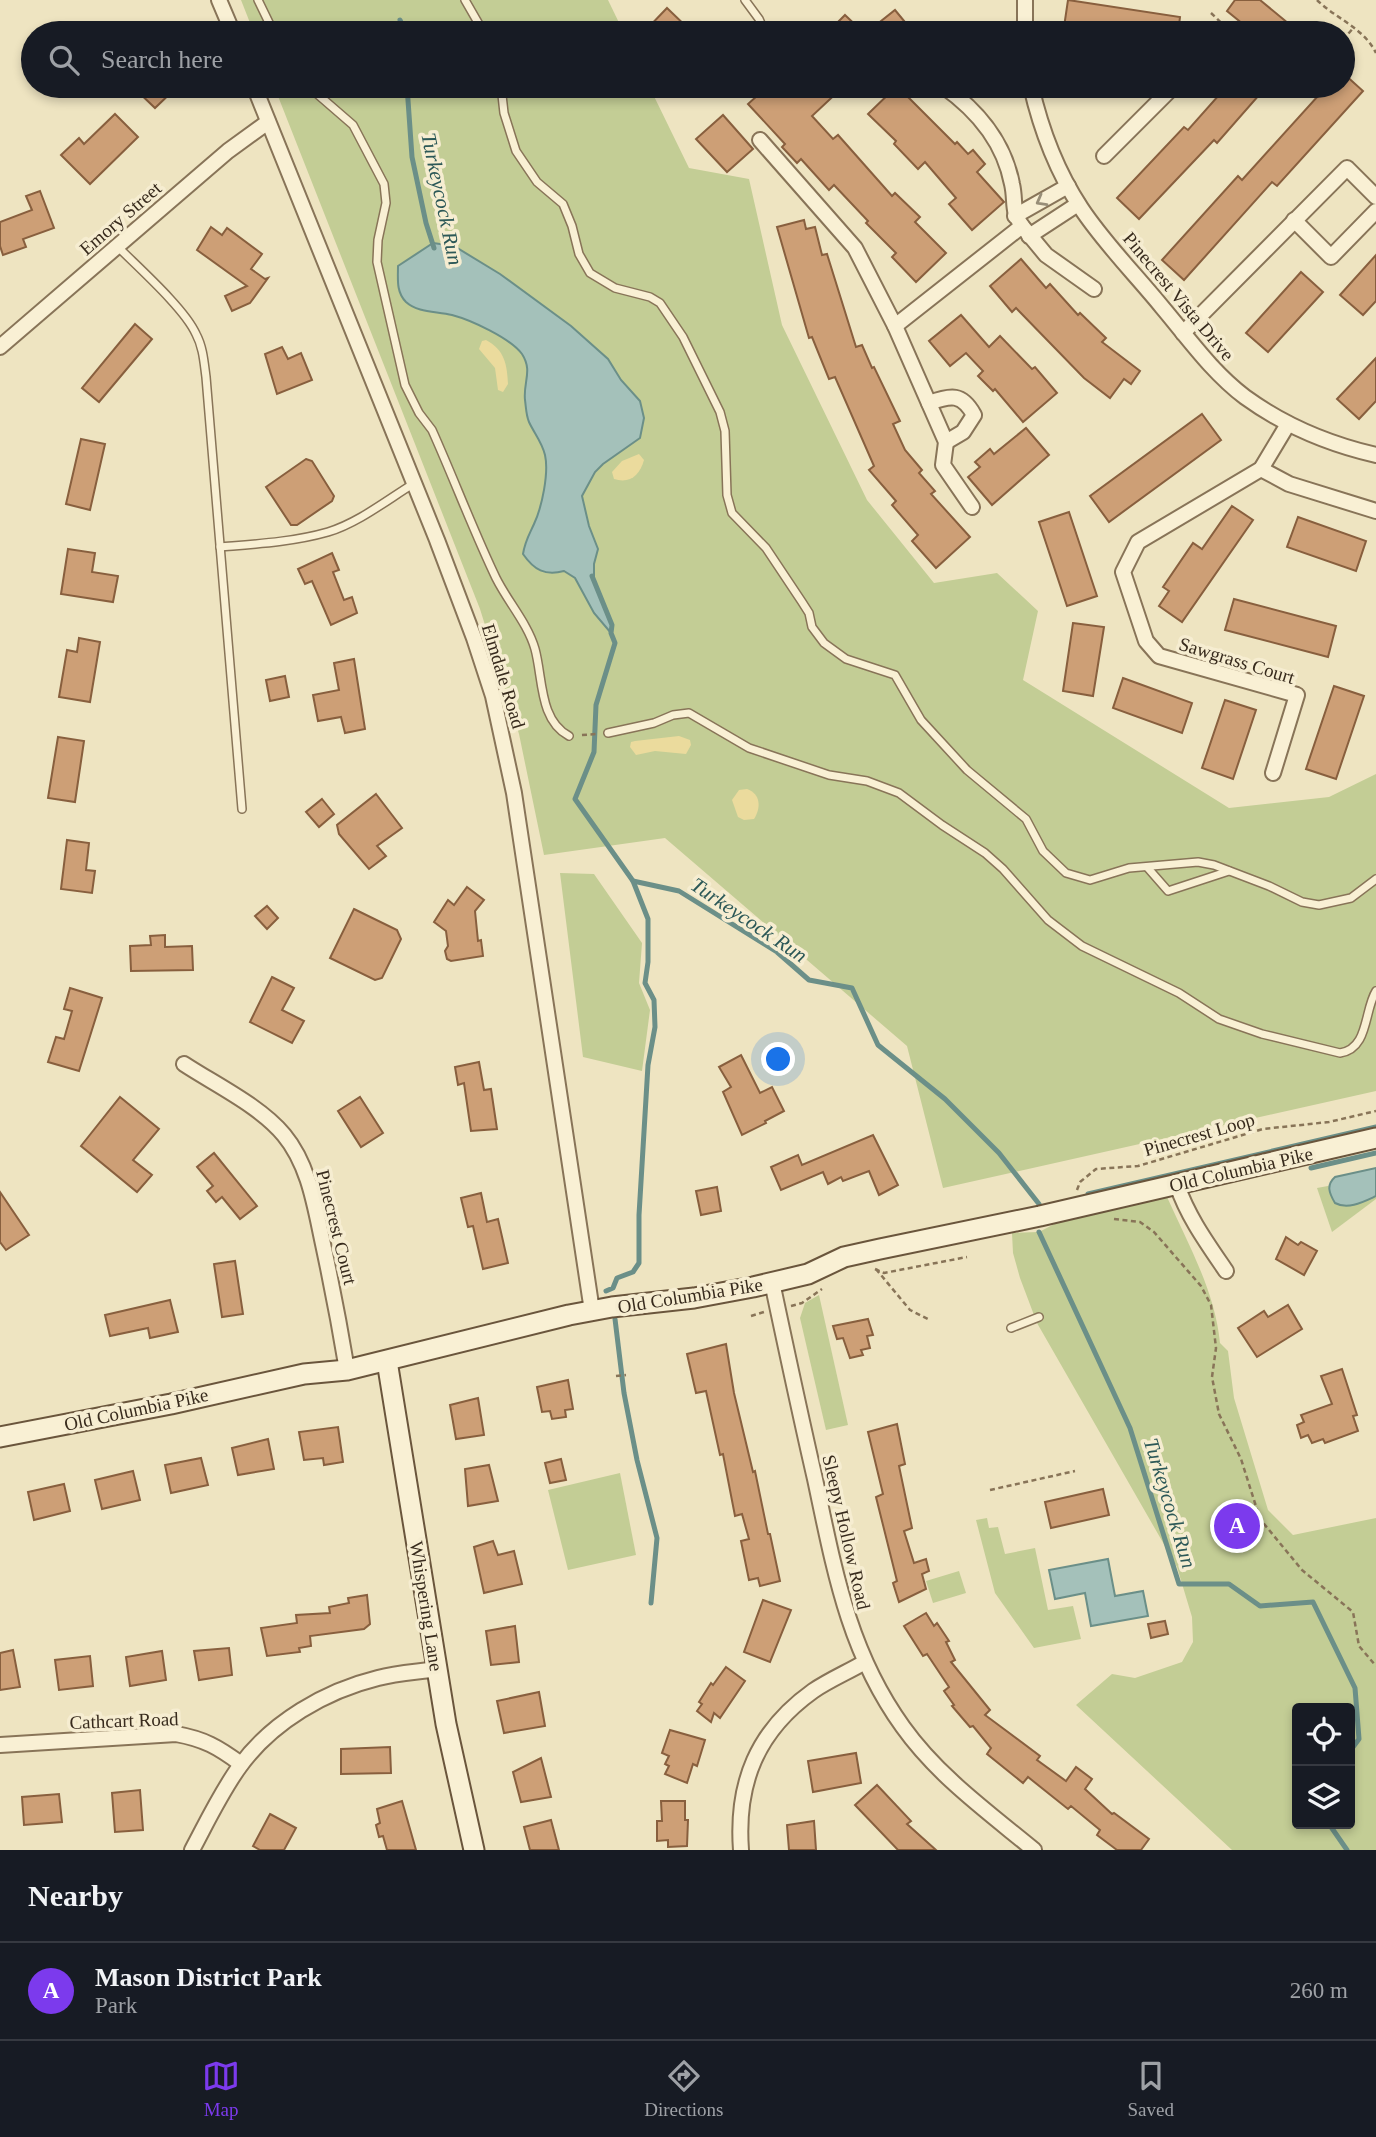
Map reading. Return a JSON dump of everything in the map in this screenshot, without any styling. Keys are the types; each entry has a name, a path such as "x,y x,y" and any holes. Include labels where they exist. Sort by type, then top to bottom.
{"street":[{"path":"219,0 228,21"},
{"path":"1025,0 1025,21"},
{"name":"Elmdale Road","path":"259,98 474,638 492,696 508,760 541,962 592,1311"},
{"path":"958,98 993,134 1004,155 1022,226 1046,255 1094,289"},
{"name":"Pinecrest Vista Drive","path":"1034,98 1048,146 1078,204 1196,351 1218,374 1245,396 1288,424 1312,436 1376,455"},
{"path":"1104,156 1156,98"},
{"name":"Emory Street","path":"0,347 228,151 268,122"},
{"path":"760,140 855,248 895,326 946,442 943,464 972,507"},
{"path":"1183,333 1347,168 1376,197"},
{"path":"895,326 1022,226 1068,186"},
{"path":"1022,226 1078,204"},
{"path":"1294,220 1331,257 1376,211"},
{"path":"929,403 944,397 956,397 968,404 974,415 963,432 946,442"},
{"name":"Sawgrass Court","path":"1273,773 1297,695 1159,656 1146,641 1123,572 1138,542 1261,470 1288,424"},
{"path":"1261,470 1289,484 1376,511"},
{"name":"Pinecrest Court","path":"184,1064 267,1118 296,1152 312,1193 348,1370"},
{"name":"Old Columbia Pike","path":"0,1437 171,1404 304,1374 348,1370 492,1333 592,1311 694,1298 772,1282 808,1274 856,1254 1099,1210 1177,1185 1376,1138"},
{"path":"1177,1185 1183,1204 1200,1234 1226,1271"},
{"name":"Sleepy Hollow Road","path":"772,1282 840,1596 865,1662 903,1727 931,1761 969,1797 1034,1850"},
{"name":"Whispering Lane","path":"387,1361 446,1724 474,1850"},
{"path":"741,1850 741,1802 747,1775 757,1751 771,1730 792,1707 815,1690 865,1662"},
{"path":"192,1850 241,1765 271,1732 318,1701 378,1678 437,1669"},
{"name":"Cathcart Road","path":"0,1745 176,1734 217,1746 241,1765"}],"lane":[{"path":"258,0 268,21"},
{"path":"465,0 477,21"},
{"path":"745,0 760,21"},
{"path":"322,98 353,125 384,184 386,203 377,240 377,262 405,385 419,413 432,430 497,581 534,645 546,705 553,724 569,736"},
{"path":"503,98 516,150 524,167 563,204 579,254 590,273 615,288 650,297 660,303 683,337 720,412 725,431 727,495 732,513 766,548 809,613 812,627 824,643 846,659 895,675 921,720 967,770 1026,819 1043,851 1066,873 1090,880 1129,868 1198,862 1269,886 1302,902 1319,905 1351,898 1376,879"},
{"path":"117,246 184,316 195,331 201,346 242,809"},
{"path":"220,547 268,543 329,532 413,484"},
{"path":"608,733 689,713 749,748 828,775 867,781 900,793 985,853 1003,869 1048,920 1082,946 1179,993 1220,1019 1262,1034 1340,1053 1350,1052 1358,1045 1376,991"},
{"path":"1147,867 1168,891 1229,871"},
{"path":"1011,1328 1038,1317"}],"path":[{"path":"1317,0 1345,21"},
{"path":"1211,13 1219,21"},
{"path":"1355,28 1371,43 1376,53"},
{"path":"569,736 608,733"},
{"name":"Pinecrest Loop","path":"1099,1210 1081,1199 1077,1190 1080,1182 1097,1169 1138,1166 1263,1129 1329,1122 1376,1111"},
{"path":"1099,1210 1117,1220 1140,1222 1154,1232 1201,1286 1211,1305 1216,1348 1212,1377 1219,1414 1241,1459 1260,1519 1302,1570 1353,1612 1359,1646 1376,1666"},
{"path":"867,1264 884,1273 967,1257"},
{"path":"876,1269 910,1310 928,1319"},
{"path":"751,1316 802,1303 825,1286"},
{"path":"616,1376 626,1375"},
{"path":"990,1490 1075,1471"}],"green space":[{"path":"241,0 608,0 618,21 249,21"},
{"path":"279,98 655,98 689,168 749,179 782,325 867,500 934,583 997,573 1038,611 1023,680 1229,808 1329,797 1376,774 1376,1091 943,1188 907,1046 665,838 544,855 519,734 480,609"},
{"path":"560,873 594,874 642,943 639,983 650,1010 642,1071 583,1057"},
{"path":"1376,1177 1376,1199 1332,1232 1317,1188"},
{"path":"1167,1197 1207,1286 1220,1343 1228,1351 1234,1398 1268,1510 1293,1535 1376,1518 1376,1850 1232,1850 1076,1705 1112,1674 1135,1678 1182,1662 1193,1642 1192,1617 1177,1567 1037,1323 1013,1253 1012,1233 1039,1232 1068,1217"},
{"path":"819,1295 848,1425 826,1430 800,1318 805,1303"},
{"path":"620,1473 636,1555 568,1570 548,1490"},
{"path":"987,1518 989,1528 998,1527 1005,1554 1035,1548 1048,1610 1073,1606 1081,1639 1034,1648 995,1593 976,1520"},
{"path":"959,1571 966,1593 933,1603 926,1581"}],"sand":[{"path":"486,340 497,348 504,359 508,384 503,392 498,390 495,368 479,349 482,341"},
{"path":"639,454 644,460 637,474 625,480 614,479 612,472 622,461"},
{"path":"679,736 690,740 691,745 686,754 655,751 636,755 630,747 631,742 635,741"},
{"path":"747,789 755,794 759,806 754,819 744,820 738,817 732,800 739,790"}],"water":[{"path":"433,243 454,246 500,274 571,326 608,359 621,380 640,401 644,418 640,438 595,472 582,496 598,549 594,564 594,582 612,625 611,633 594,613 575,578 564,571 551,573 540,570 523,554 540,509 546,462 544,450 527,417 527,366 522,354 490,330 452,315 411,306 401,294 398,266"},
{"path":"1376,1168 1376,1196 1350,1205 1335,1203 1329,1189 1335,1177"},
{"path":"1108,1559 1115,1596 1143,1591 1148,1616 1091,1626 1085,1593 1055,1599 1049,1570"}],"building":[{"path":"1068,0 1180,17 1180,21 1065,21"},
{"path":"1235,0 1260,0 1285,21 1239,21 1227,11"},
{"path":"667,8 681,21 655,21"},
{"path":"895,10 904,21 881,21"},
{"path":"845,15 851,21 839,21"},
{"path":"1355,84 1363,91 1277,186 1272,182 1184,280 1162,260 1238,176 1242,180 1316,98 1355,98"},
{"path":"145,98 165,98 155,108"},
{"path":"755,98 831,98 812,116 833,139 838,135 892,196 895,193 920,217 915,222 946,253 916,282 892,257 896,253 866,223 868,221 834,185 829,190 801,159 797,163 782,147 785,144 748,104"},
{"path":"885,98 909,98 955,144 957,142 968,154 973,150 985,164 977,172 1004,202 972,230 949,204 956,198 925,162 918,169 894,144 896,141 868,114"},
{"path":"1216,98 1256,98 1217,143 1214,140 1139,219 1117,198 1184,127 1188,130"},
{"path":"115,114 138,137 90,184 61,155 79,138 84,144"},
{"path":"723,115 753,149 727,172 696,139"},
{"path":"40,191 54,228 23,239 26,247 3,255 0,246 0,222 32,210 26,196"},
{"path":"804,220 806,229 815,227 822,255 827,254 856,347 862,345 900,421 893,424 905,450 922,470 919,473 935,491 931,494 970,537 936,568 912,541 918,535 892,505 896,501 869,470 874,466 835,377 829,379 812,337 809,338 777,227"},
{"path":"211,227 222,235 227,228 262,254 251,269 265,279 268,278 250,303 232,311 225,296 247,286 197,250"},
{"path":"1376,255 1376,301 1363,315 1340,295"},
{"path":"1021,259 1046,288 1050,284 1078,315 1080,313 1106,338 1102,342 1140,371 1131,384 1124,379 1110,398 1084,378 1016,308 1012,312 990,286"},
{"path":"1301,272 1323,292 1268,352 1246,333"},
{"path":"961,315 989,347 1000,336 1032,369 1035,367 1057,393 1023,422 995,389 993,391 978,376 983,371 966,353 950,366 929,341"},
{"path":"135,324 152,339 99,402 82,388"},
{"path":"282,347 288,359 301,353 312,380 277,394 265,354"},
{"path":"1376,358 1376,401 1359,419 1337,399"},
{"path":"1202,414 1221,440 1109,522 1090,496"},
{"path":"1026,428 1049,455 992,505 968,477 980,467 975,462 990,449 994,454"},
{"path":"81,439 105,444 90,510 66,504"},
{"path":"306,459 312,461 334,496 332,501 297,525 291,525 266,487"},
{"path":"1232,506 1253,520 1182,622 1159,606 1169,591 1163,587 1193,543 1202,549"},
{"path":"1069,512 1097,596 1067,606 1039,522"},
{"path":"1298,517 1366,541 1356,571 1287,547"},
{"path":"68,549 95,553 92,572 118,576 113,602 61,594"},
{"path":"332,553 339,570 333,572 344,600 352,597 357,613 331,625 312,581 305,584 298,569"},
{"path":"1234,599 1336,626 1328,657 1225,630"},
{"path":"1073,623 1104,627 1093,696 1063,691"},
{"path":"79,638 100,642 90,702 59,697 67,650 77,652"},
{"path":"354,659 365,729 345,733 341,717 318,721 313,695 339,690 334,663"},
{"path":"285,676 289,697 270,701 266,680"},
{"path":"1123,678 1192,703 1182,733 1113,708"},
{"path":"1334,686 1364,696 1336,779 1306,769"},
{"path":"1225,700 1256,710 1233,779 1202,768"},
{"path":"58,737 84,741 75,802 48,798"},
{"path":"376,794 402,828 377,846 386,856 369,869 339,834 337,825"},
{"path":"322,799 334,814 319,827 306,812"},
{"path":"67,840 89,843 86,870 95,871 92,893 61,889"},
{"path":"467,887 484,900 475,911 478,941 481,940 483,956 451,961 447,959 445,951 448,946 446,931 434,922 448,900 454,905"},
{"path":"267,906 278,918 267,929 255,916"},
{"path":"354,909 397,930 401,939 382,978 375,980 330,958"},
{"path":"165,935 165,947 192,946 193,970 131,971 130,946 151,945 150,936"},
{"path":"272,977 294,988 282,1010 304,1021 292,1043 250,1022"},
{"path":"70,988 102,998 79,1071 48,1062 56,1037 64,1039 72,1011 64,1009"},
{"path":"741,1055 760,1093 772,1087 784,1111 742,1135 723,1092 731,1087 719,1067"},
{"path":"479,1062 484,1090 491,1089 497,1129 471,1131 464,1083 458,1085 455,1067"},
{"path":"120,1097 159,1129 133,1160 152,1175 137,1192 81,1146"},
{"path":"360,1097 383,1133 361,1147 338,1111"},
{"path":"873,1135 898,1185 879,1195 869,1171 843,1181 841,1177 828,1184 823,1172 781,1190 771,1167 798,1155 802,1165"},
{"path":"214,1153 257,1206 240,1219 222,1197 216,1202 207,1191 213,1186 197,1167"},
{"path":"717,1187 721,1211 701,1215 696,1191"},
{"path":"0,1192 29,1235 6,1250 0,1242"},
{"path":"481,1193 487,1222 498,1219 508,1263 483,1269 473,1226 468,1227 461,1198"},
{"path":"1286,1237 1298,1245 1301,1242 1317,1251 1304,1275 1276,1259"},
{"path":"235,1261 243,1314 222,1317 214,1264"},
{"path":"170,1300 178,1332 150,1338 148,1328 110,1336 105,1315"},
{"path":"1288,1305 1302,1329 1257,1357 1238,1328 1264,1311 1268,1317"},
{"path":"868,1319 873,1335 867,1336 870,1348 861,1350 863,1355 850,1358 843,1338 837,1339 833,1326"},
{"path":"726,1344 734,1393 780,1581 760,1586 758,1578 749,1580 741,1541 749,1539 742,1514 735,1516 723,1454 720,1455 706,1391 696,1393 687,1354"},
{"path":"1342,1369 1357,1415 1353,1416 1358,1431 1325,1443 1323,1439 1312,1443 1308,1435 1301,1438 1297,1425 1304,1422 1301,1415 1332,1404 1321,1376"},
{"path":"568,1380 573,1409 565,1410 566,1417 552,1419 550,1411 542,1412 537,1387"},
{"path":"478,1398 484,1435 456,1439 450,1405"},
{"path":"897,1424 905,1464 899,1466 912,1528 904,1531 914,1563 926,1559 929,1571 922,1574 926,1589 899,1602 893,1583 897,1581 876,1497 883,1494 868,1432"},
{"path":"338,1427 343,1462 324,1465 323,1458 304,1460 299,1432"},
{"path":"268,1439 274,1469 238,1475 232,1448"},
{"path":"201,1458 208,1485 171,1493 165,1465"},
{"path":"561,1459 566,1480 550,1483 545,1463"},
{"path":"489,1465 498,1501 468,1506 465,1469"},
{"path":"133,1471 140,1500 102,1509 95,1480"},
{"path":"64,1484 70,1511 34,1520 28,1492"},
{"path":"1103,1489 1109,1515 1051,1528 1045,1502"},
{"path":"493,1541 498,1555 514,1551 522,1584 484,1593 474,1547"},
{"path":"367,1595 370,1624 364,1629 310,1636 311,1646 299,1648 300,1652 267,1656 261,1628 297,1623 296,1615 330,1613 329,1607 349,1603 348,1598"},
{"path":"763,1600 791,1610 770,1662 744,1652"},
{"path":"926,1613 934,1626 937,1623 949,1641 946,1642 955,1660 951,1662 990,1710 985,1715 1040,1756 1037,1760 1066,1781 1076,1767 1092,1779 1085,1789 1112,1814 1149,1839 1141,1850 1117,1850 1097,1835 1100,1830 1071,1806 1068,1809 1028,1777 1023,1783 987,1754 991,1748 952,1706 954,1705 944,1691 949,1687 927,1654 923,1656 904,1626"},
{"path":"1165,1621 1168,1634 1151,1638 1148,1624"},
{"path":"515,1626 519,1662 491,1665 486,1631"},
{"path":"229,1648 232,1675 199,1680 194,1651"},
{"path":"13,1650 20,1687 0,1690 0,1653"},
{"path":"162,1651 166,1680 130,1686 126,1657"},
{"path":"90,1656 93,1686 59,1690 55,1660"},
{"path":"726,1667 745,1681 720,1718 714,1713 711,1722 697,1711 702,1704 699,1702 711,1683 713,1685"},
{"path":"539,1692 545,1726 504,1733 497,1701"},
{"path":"670,1730 705,1740 697,1766 693,1764 687,1783 665,1774 669,1766 665,1764 669,1756 662,1753"},
{"path":"390,1747 391,1773 341,1774 341,1749"},
{"path":"856,1753 861,1783 813,1792 808,1761"},
{"path":"541,1758 551,1797 521,1802 513,1772"},
{"path":"877,1785 911,1821 907,1824 936,1850 898,1850 855,1805"},
{"path":"140,1790 143,1830 115,1832 112,1793"},
{"path":"59,1794 62,1822 24,1825 22,1797"},
{"path":"402,1801 416,1850 387,1850 376,1825 380,1823 377,1809"},
{"path":"661,1801 685,1801 685,1820 688,1820 687,1846 668,1847 668,1840 657,1841 657,1821 662,1821"},
{"path":"270,1814 296,1828 284,1850 260,1850 253,1846"},
{"path":"551,1820 559,1850 530,1850 524,1827"},
{"path":"814,1821 816,1850 789,1850 787,1825"}],"waterway":[{"name":"Turkeycock Run","path":"408,98 412,157 434,248"},
{"name":"Turkeycock Run","path":"592,576 612,625 611,633 615,643 596,705 594,752 575,799 633,881 648,919 645,983 654,1000 655,1027 648,1065 639,1215 639,1263 633,1272 617,1278 613,1288 606,1291"},
{"name":"Turkeycock Run","path":"633,881 679,891 777,952 809,980 852,988 878,1045 945,1099 999,1153 1039,1204"},
{"path":"1088,1194 1376,1127"},
{"path":"1311,1168 1376,1153"},
{"name":"Turkeycock Run","path":"1039,1232 1130,1428 1179,1584 1229,1584 1260,1606 1313,1602 1355,1688 1359,1739 1355,1744"},
{"name":"Turkeycock Run","path":"615,1319 624,1393 637,1460 657,1538 651,1603"},
{"name":"Turkeycock Run","path":"1332,1829 1347,1850"}],"place":[{"name":"Mason District Park","path":"1237,1526"}]}
